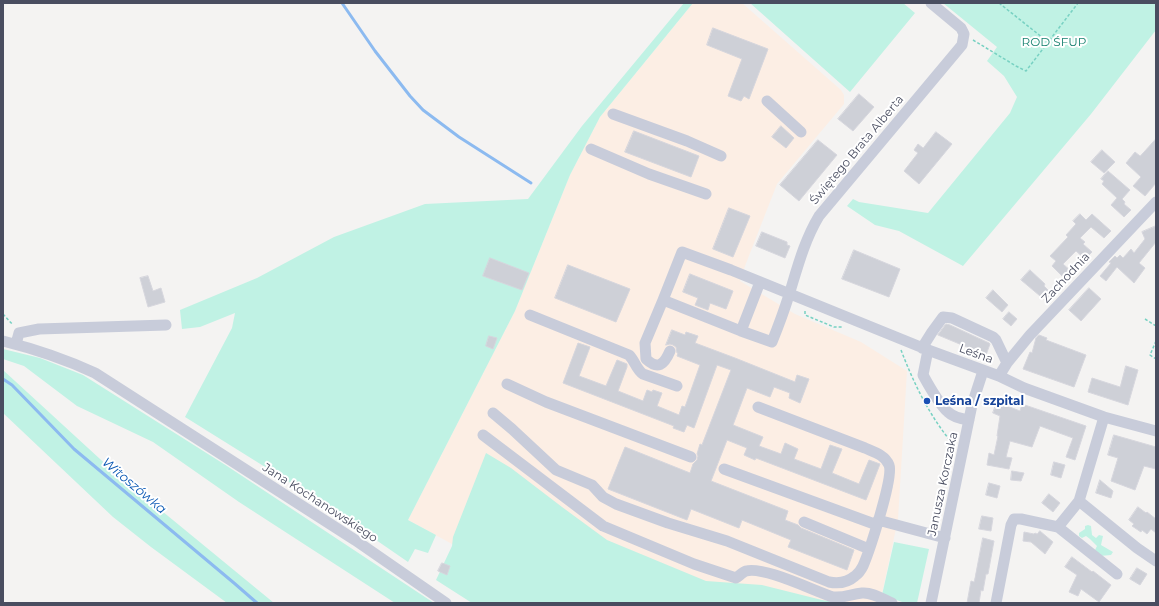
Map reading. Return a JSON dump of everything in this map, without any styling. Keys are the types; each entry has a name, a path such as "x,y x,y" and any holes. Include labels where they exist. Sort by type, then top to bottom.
{"street":[{"path":"931,3 961,28 964,34"},
{"name":"Świętego Brata Alberta","path":"789,294 796,270 819,216 962,45 964,34"},
{"path":"767,101 801,132"},
{"path":"614,114 687,141 721,156"},
{"path":"591,149 649,174 706,194"},
{"name":"Zachodnia","path":"999,376 1007,363 1030,335 1156,202"},
{"name":"Leśna","path":"663,300 682,252 731,270 925,349 999,376 1024,388 1104,417 1156,431"},
{"path":"740,330 760,282"},
{"path":"670,351 667,359 662,364 657,365 650,363 646,359 645,343 663,300 772,342 789,294"},
{"path":"530,315 629,355 633,358 638,370 643,374 678,386"},
{"path":"969,420 961,419 948,412 935,395 923,375 925,349 932,332 943,317 952,318 993,337 996,340 1007,363"},
{"path":"16,344 19,333 39,329 166,326"},
{"name":"Jana Kochanowskiego","path":"3,341 45,352 73,362 95,373 355,540 446,603"},
{"name":"Janusza Korczaka","path":"931,603 972,405 983,371"},
{"path":"507,384 553,405 691,457"},
{"path":"493,413 556,470 592,486 603,497 616,504 668,523 727,541 829,582 838,584 847,582 856,576 862,568 878,522 891,470 887,460 881,455 758,407"},
{"path":"1058,527 1079,501 1104,417"},
{"path":"483,435 603,526 639,542 694,564 736,578 746,571 757,570 774,574 833,597 842,598 861,593 868,593 892,603"},
{"path":"724,469 878,522 945,538"},
{"path":"1079,501 1137,548 1156,561"},
{"path":"996,603 1011,525 1014,519 1021,519 1058,527 1117,574"},
{"path":"804,522 869,549"}],"path":[{"path":"999,3 1048,42"},
{"path":"964,34 1026,71 1078,3"},
{"path":"808,301 805,315 834,327 845,328"},
{"path":"3,314 19,333"},
{"path":"1145,319 1156,326"},
{"path":"1156,341 1150,355 1156,359"},
{"path":"900,349 906,351"}],"shaded area":[{"path":"693,3 742,3 841,90 844,95 844,104 777,184 740,281 795,314 861,342 907,371 898,519 880,603 583,603 518,580 408,520 515,311 570,175 600,117"}],"green space":[{"path":"684,3 693,3 600,117 570,175 515,311 408,520 436,535 428,553 415,549 408,562 318,500 185,417 232,328 235,313 200,327 182,329 180,310 257,278 334,237 425,204 528,199 582,126"},
{"path":"750,3 903,3 915,13 850,92"},
{"name":"ROD ŚFUP","path":"943,3 1156,3 1156,30 1091,114 963,266 899,231 875,225 847,206 853,199 859,202 928,213 1010,113 1017,97 1004,76 987,61 997,47"},
{"path":"3,349 40,358 83,375 227,466 434,603 395,603 239,502 153,442 77,406 24,366 3,359"},
{"path":"3,370 112,470 274,603 227,603 113,517 3,413"},
{"path":"486,453 511,468 607,540 706,581 762,585 822,600 841,603 472,603 436,580 452,546 453,537"},
{"path":"1085,526 1091,526 1092,535 1096,538 1099,535 1103,536 1101,545 1113,552 1111,555 1100,556 1095,550 1097,546 1090,539 1086,536 1082,538 1079,536 1079,533 1085,529"},
{"path":"894,542 929,549 917,603 905,603 882,595"}],"building":[{"path":"713,28 768,49 749,99 744,96 741,101 728,96 742,59 707,45"},
{"path":"859,94 874,107 853,131 838,119"},
{"path":"781,126 794,138 786,148 772,137"},
{"path":"634,131 699,156 691,177 625,152"},
{"path":"936,132 952,144 919,184 904,171 918,153 914,150 918,144 923,148"},
{"path":"1156,139 1156,183 1145,196 1133,186 1141,177 1126,163 1135,152 1140,156"},
{"path":"818,140 837,155 799,201 780,185"},
{"path":"1102,150 1115,162 1104,173 1091,162"},
{"path":"1108,171 1130,190 1122,199 1125,202 1124,204 1131,210 1124,217 1111,205 1117,198 1102,184 1104,181 1101,179"},
{"path":"729,208 750,216 733,257 713,249"},
{"path":"1080,214 1086,220 1092,214 1111,231 1104,238 1091,227 1080,238 1085,242 1083,244 1092,252 1085,259 1076,251 1063,264 1072,272 1065,279 1052,266 1056,261 1050,256 1068,237 1066,235 1076,224 1073,221"},
{"path":"1156,226 1156,242 1139,263 1145,268 1134,283 1117,267 1106,281 1100,276 1115,256 1117,258 1120,255 1123,258 1131,249 1134,253 1145,239 1142,232"},
{"path":"762,232 787,242 787,245 790,246 785,258 756,246"},
{"path":"854,250 900,269 889,297 842,279"},
{"path":"490,258 529,273 522,290 483,276"},
{"path":"568,265 630,289 616,322 555,298"},
{"path":"1030,270 1045,284 1044,286 1052,294 1046,301 1021,280"},
{"path":"690,274 733,291 726,309 710,303 708,310 695,305 698,298 683,292"},
{"path":"148,276 153,291 161,288 165,302 148,307 140,278"},
{"path":"1089,288 1101,299 1081,321 1069,310"},
{"path":"993,290 1008,305 1002,312 986,298"},
{"path":"1009,312 1017,319 1011,326 1003,319"},
{"path":"946,324 989,343 990,344 986,355 938,335"},
{"path":"672,330 685,335 686,332 698,336 695,343 795,382 797,375 809,379 800,403 789,398 790,393 774,387 770,397 747,388 733,425 763,437 759,446 781,454 785,443 798,449 794,459 821,469 830,445 842,449 832,473 859,484 869,460 880,464 866,500 756,458 755,460 744,455 747,448 727,440 711,481 788,511 785,520 854,550 847,570 788,547 791,540 742,520 739,528 691,509 687,520 608,489 625,447 690,473 693,464 697,460 700,444 702,445 731,370 717,365 694,428 687,425 684,432 673,428 674,426 563,383 578,343 590,347 579,376 606,386 617,360 627,364 618,391 643,401 647,390 662,393 657,406 679,415 682,406 685,407 700,365 677,356 678,353 676,347 670,344 666,345"},
{"path":"1039,335 1047,338 1046,340 1086,355 1074,387 1023,369 1030,352 1032,353 1036,338"},
{"path":"489,336 497,338 493,349 486,346"},
{"path":"1126,366 1138,370 1128,405 1088,392 1092,378 1120,387"},
{"path":"997,402 1020,411 1022,404 1086,426 1075,460 1066,457 1073,438 1040,426 1032,447 1010,441 1006,457 1012,458 1009,469 987,465 989,453 994,455 998,436 1000,416 993,413"},
{"path":"1114,435 1156,447 1156,469 1144,466 1135,490 1111,481 1118,458 1108,455"},
{"path":"1054,462 1065,465 1061,478 1051,475"},
{"path":"1012,471 1024,473 1021,481 1011,480"},
{"path":"1100,480 1113,491 1111,498 1096,493"},
{"path":"989,483 1000,486 997,498 986,495"},
{"path":"1049,494 1060,503 1053,512 1042,503"},
{"path":"1138,507 1156,519 1156,533 1151,529 1147,534 1132,526 1134,524 1129,520"},
{"path":"982,516 993,518 991,531 979,529"},
{"path":"1040,531 1053,542 1045,554 1031,542 1023,541 1024,532 1037,534"},
{"path":"983,538 994,541 988,574 986,574 983,591 981,590 979,603 967,603 971,581 974,582"},
{"path":"1072,557 1111,585 1099,602 1081,589 1078,596 1069,592 1077,575 1065,567"},
{"path":"442,563 450,566 447,575 438,571"},
{"path":"1137,568 1147,574 1140,585 1130,579"}],"waterway":[{"path":"342,3 375,51 410,96 423,110 459,137 531,183"},
{"name":"Witoszówka","path":"3,379 12,385 74,449 257,603"}],"place":[{"name":"Leśna / szpital","path":"927,401"}]}
